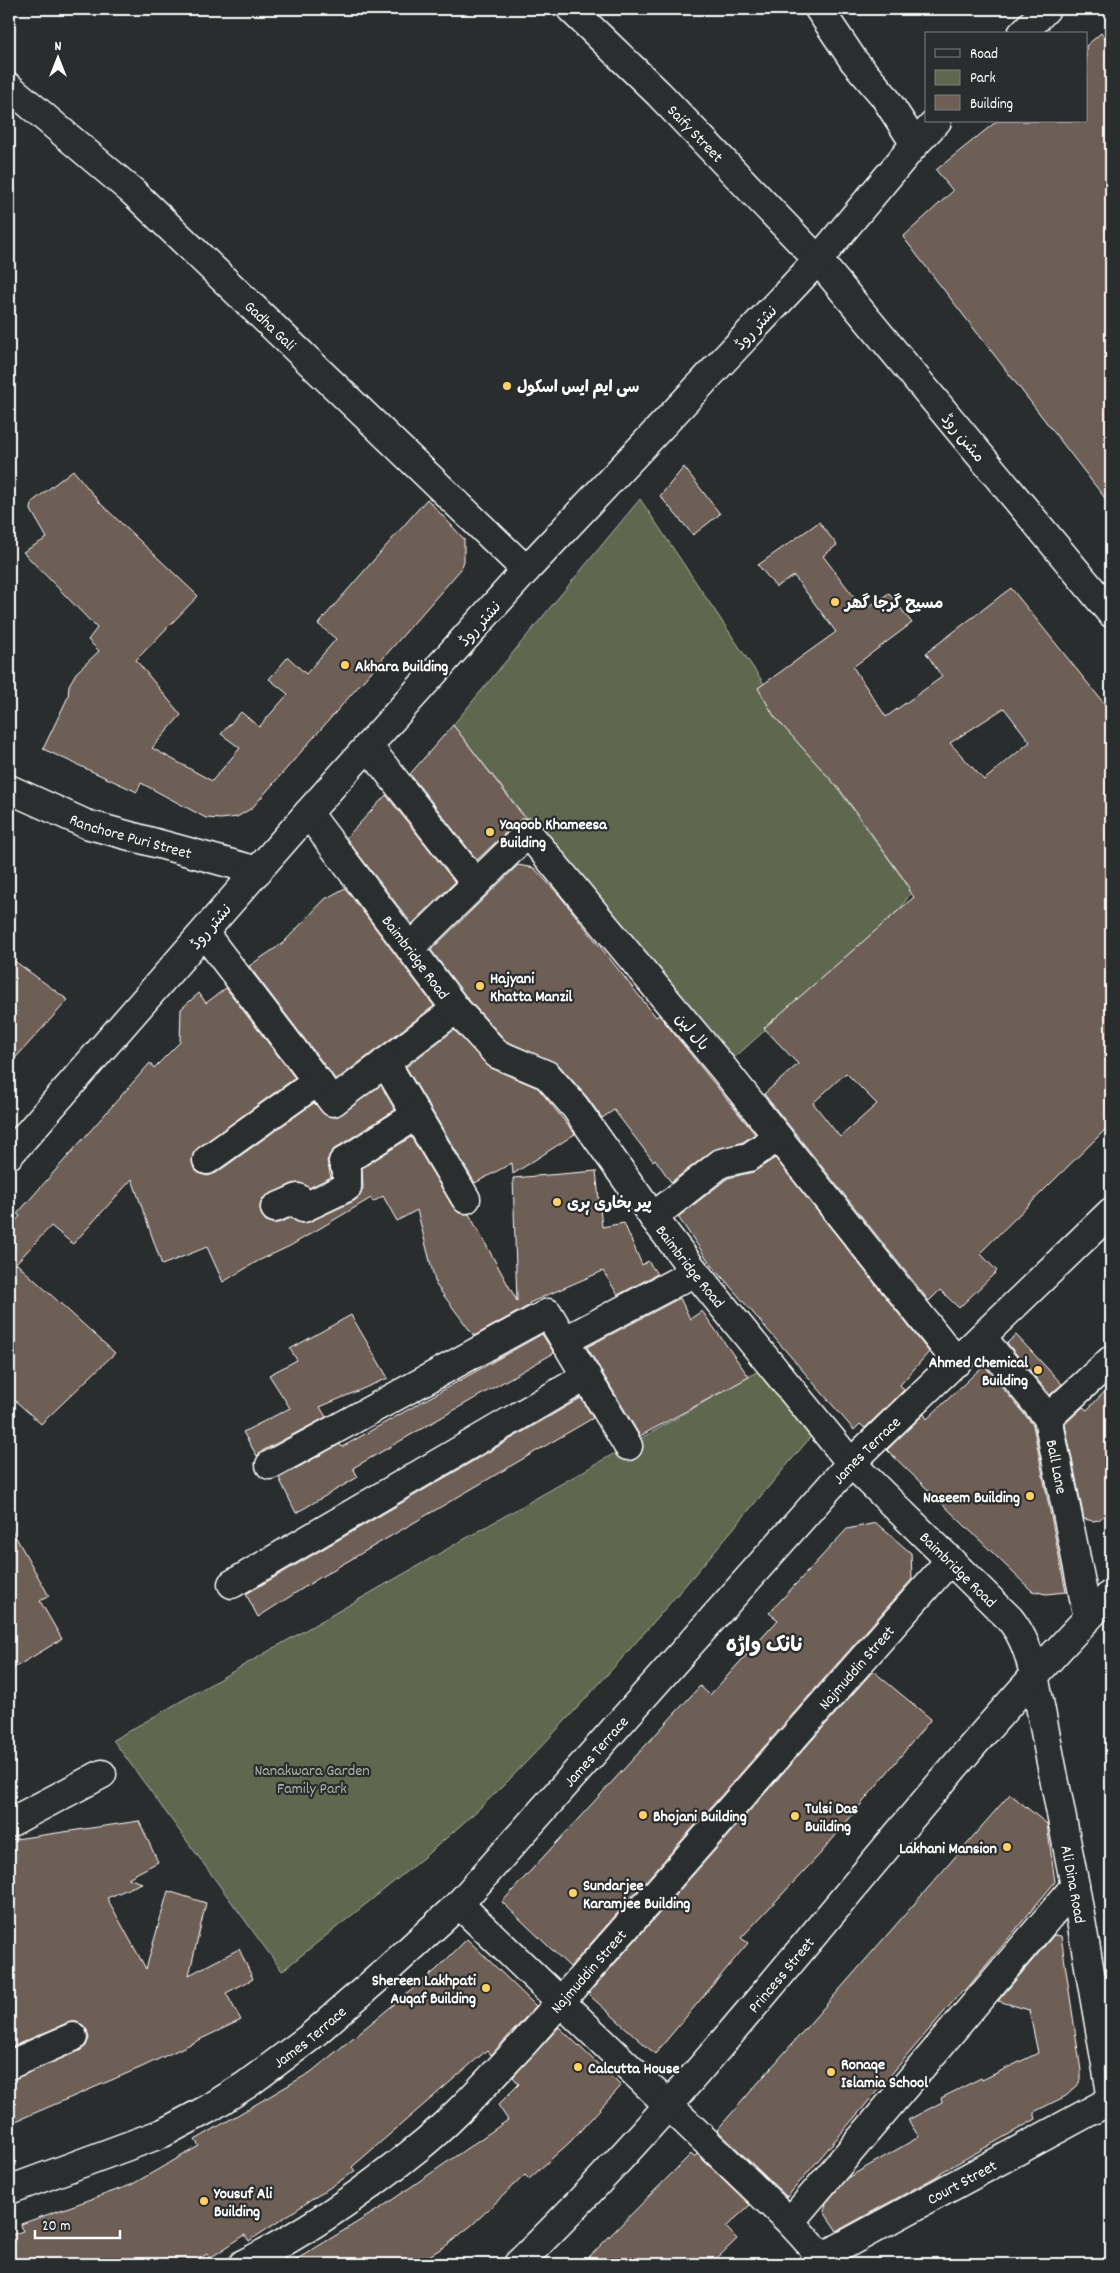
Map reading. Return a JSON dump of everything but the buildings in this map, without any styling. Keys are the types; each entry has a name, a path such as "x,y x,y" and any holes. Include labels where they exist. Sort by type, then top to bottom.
{"street":[{"name":"Saify Street","path":"571,9 659,94 818,260"},
{"path":"819,9 854,61 884,96 915,144"},
{"path":"1024,32 1046,9"},
{"name":"Gadha Gali","path":"9,87 133,192 526,570"},
{"name":"نشتر روڈ","path":"9,1155 368,746 526,570 818,260 915,144 936,122"},
{"name":"مشن روڈ","path":"818,260 1111,613"},
{"path":"368,746 476,884"},
{"name":"Ranchore Puri Street","path":"9,789 86,824 258,871"},
{"name":"Baimbridge Road","path":"308,813 456,1009 497,1054 547,1075 586,1122 653,1217 695,1272 850,1463 1016,1626 1028,1648 1034,1675"},
{"name":"بال لین","path":"410,948 528,833 778,1137 957,1362"},
{"path":"204,933 333,1102 456,1009"},
{"path":"385,1062 466,1199"},
{"path":"208,1160 318,1081"},
{"path":"275,1208 298,1198 303,1208 348,1187 347,1170 343,1162 416,1114"},
{"path":"653,1217 721,1163 748,1157 778,1137"},
{"name":"James Terrace","path":"9,2190 163,2133 216,2104 246,2085 309,2038 386,1972 459,1904 850,1463 1111,1212"},
{"path":"566,1340 695,1272"},
{"path":"270,1465 548,1313 566,1340 628,1446"},
{"name":"Ball Lane","path":"982,1337 1048,1418 1088,1618"},
{"path":"1048,1418 1111,1360"},
{"path":"232,1584 587,1376"},
{"name":"Najmuddin Street","path":"243,2264 280,2246 415,2150 510,2058 950,1560"},
{"name":"Princess Street","path":"518,2264 595,2187 668,2106 1034,1675 1111,1594"},
{"name":"Ali Dina Road","path":"1034,1675 1108,2059 1111,2094"},
{"path":"9,1823 102,1774"},
{"path":"790,2222 1075,1886"},
{"path":"459,1904 790,2222 818,2260"},
{"path":"9,2066 73,2037"},
{"name":"Court Street","path":"818,2260 1111,2100"}],"green space":[{"path":"640,499 791,724 904,880 911,893 900,909 723,1068 453,725"},
{"name":"Nanakwara Garden Family Park","path":"769,1365 820,1426 626,1654 504,1785 423,1858 282,1971 113,1740"}],"place":[{"name":"سی ایم ایس اسکول","path":"507,386"},
{"name":"مسیح گرجا گھر","path":"835,602"},
{"name":"Akhara Building","path":"345,665"},
{"name":"Yaqoob Khameesa Building","path":"490,832"},
{"name":"Hajyani Khatta Manzil","path":"480,986"},
{"name":"پیر بخاری ہری","path":"557,1202"},
{"name":"Ahmed Chemical Building","path":"1038,1370"},
{"name":"Naseem Building","path":"1030,1496"},
{"name":"Bhojani Building","path":"643,1815"},
{"name":"Tulsi Das Building","path":"795,1816"},
{"name":"Lakhani Mansion","path":"1007,1847"},
{"name":"Sundarjee Karamjee Building","path":"573,1893"},
{"name":"Shereen Lakhpati Auqaf Building","path":"486,1988"},
{"name":"Calcutta House","path":"578,2067"},
{"name":"Ronaqe Islamia School","path":"831,2072"},
{"name":"Yousuf Ali Building","path":"204,2201"}],"district":[{"name":"نانک واڑہ","path":"765,1644"}]}
